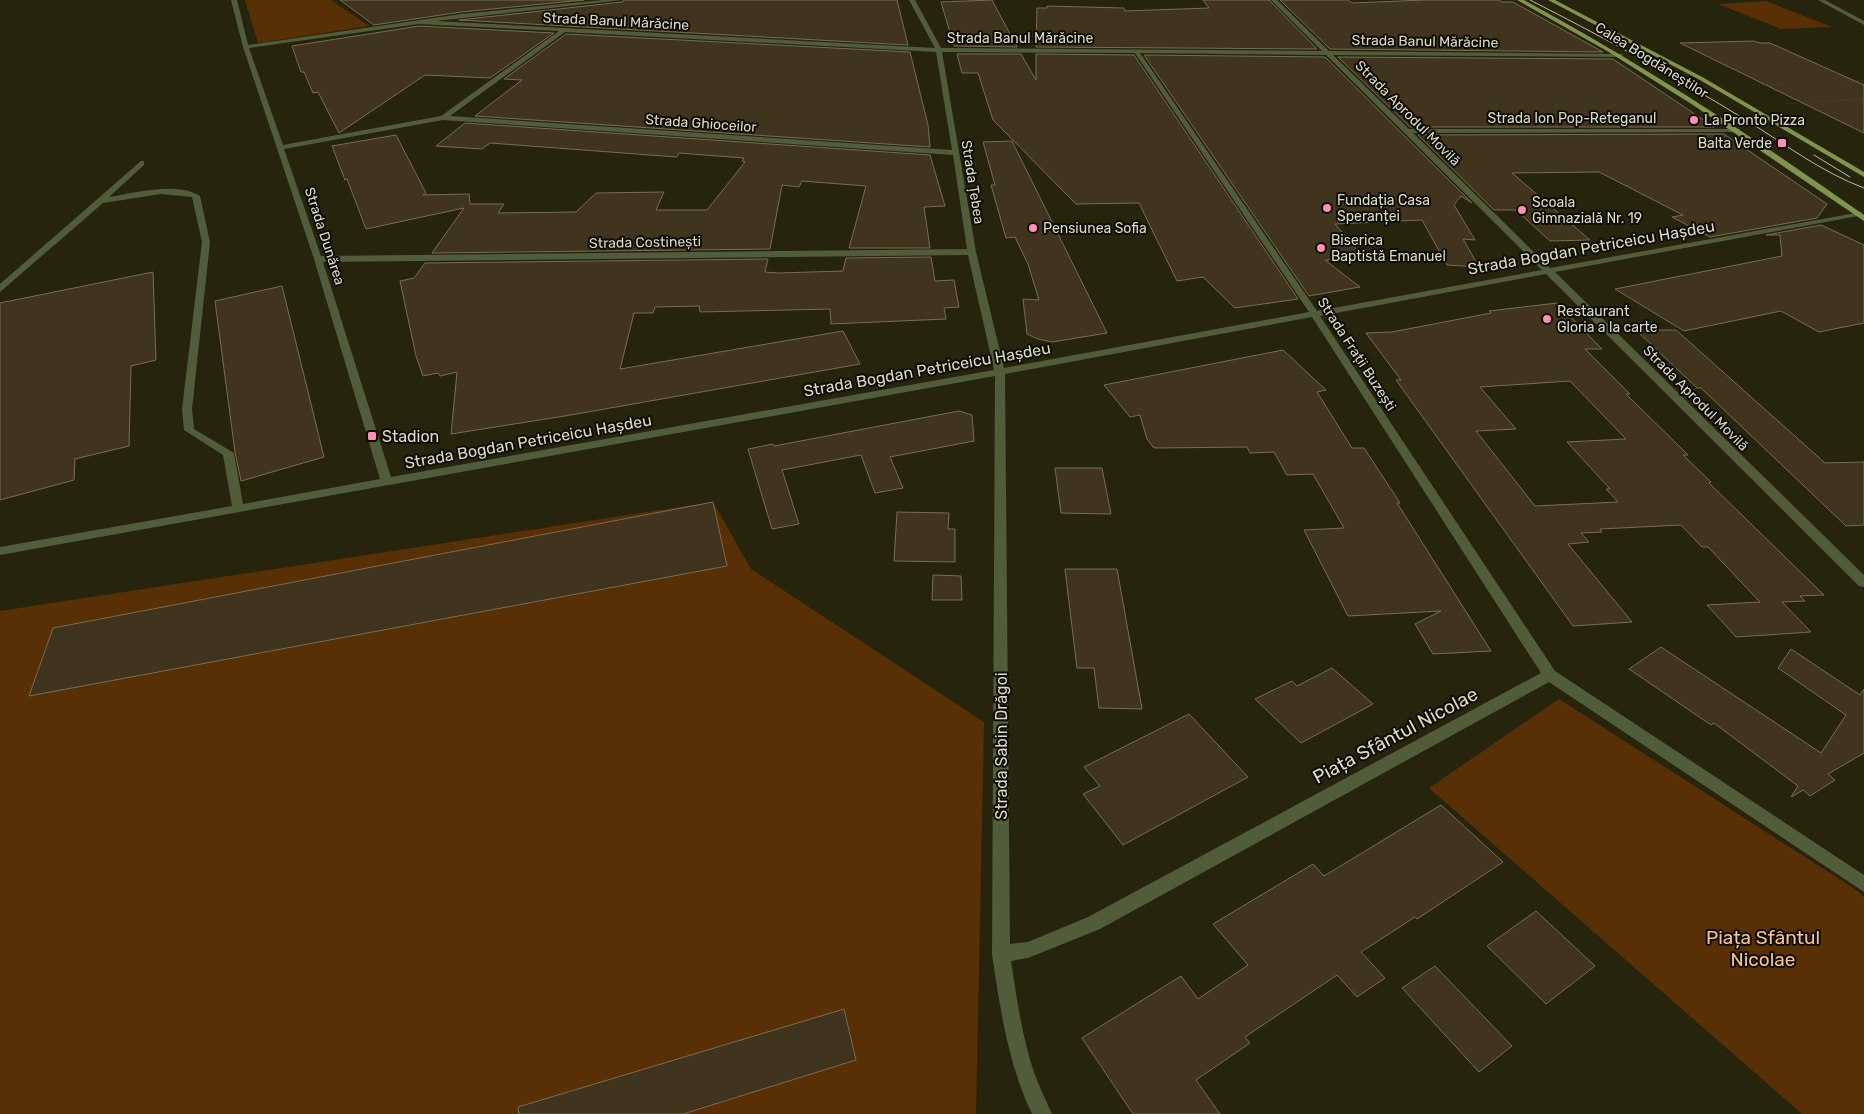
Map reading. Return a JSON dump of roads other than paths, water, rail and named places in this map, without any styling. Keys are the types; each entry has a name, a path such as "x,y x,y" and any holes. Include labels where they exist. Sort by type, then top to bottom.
{"main road":[{"name":"Calea Bogdăneștilor","path":"1520,0 1621,55 1863,214"},
{"name":"Calea Bogdăneștilor","path":"1551,0 1702,79 1864,176"}],"street":[{"name":"Strada Dunărea","path":"234,0 246,47 318,259 387,482"},
{"path":"246,47 462,16 619,0"},
{"name":"Strada Țebea","path":"912,0 938,50 957,153 972,252 1000,372"},
{"name":"Strada Aprodul Movilă","path":"1274,0 1864,583"},
{"path":"1821,0 1864,23"},
{"path":"1847,14 1864,13"},
{"name":"Strada Banul Mărăcine","path":"420,22 938,50 1621,55"},
{"path":"281,147 443,118 563,31"},
{"name":"Strada Frații Buzești","path":"1136,51 1315,315 1550,675"},
{"name":"Strada Ghioceilor","path":"443,118 957,153"},
{"name":"Strada Ion Pop-Reteganul","path":"1407,131 1737,130"},
{"path":"0,289 141,163"},
{"path":"100,201 182,190 196,196 206,242 187,409 189,430 228,453 238,508"},
{"name":"Strada Bogdan Petriceicu Hașdeu","path":"0,551 1000,372 1863,214"},
{"name":"Strada Costinești","path":"318,259 972,252"},
{"name":"Strada Sabin Drăgoi","path":"1000,372 1001,954 1012,1031 1033,1096 1042,1114"},
{"path":"1550,675 1863,880"},
{"name":"Piața Sfântul Nicolae","path":"1001,954 1028,950 1094,923 1550,675"}],"tram line":[{"path":"1530,0 1666,73 1746,120 1818,166 1864,188"},
{"path":"1814,155 1850,177"}],"place":[{"name":"La Pronto Pizza","path":"1694,120"},
{"name":"Balta Verde","path":"1782,143"},
{"name":"Fundația Casa Speranței","path":"1327,208"},
{"name":"Scoala Gimnazială Nr. 19","path":"1522,210"},
{"name":"Pensiunea Sofia","path":"1033,228"},
{"name":"Biserica Baptistă Emanuel","path":"1321,248"},
{"name":"Restaurant Gloria a la carte","path":"1547,319"},
{"name":"Stadion","path":"372,436"}]}
